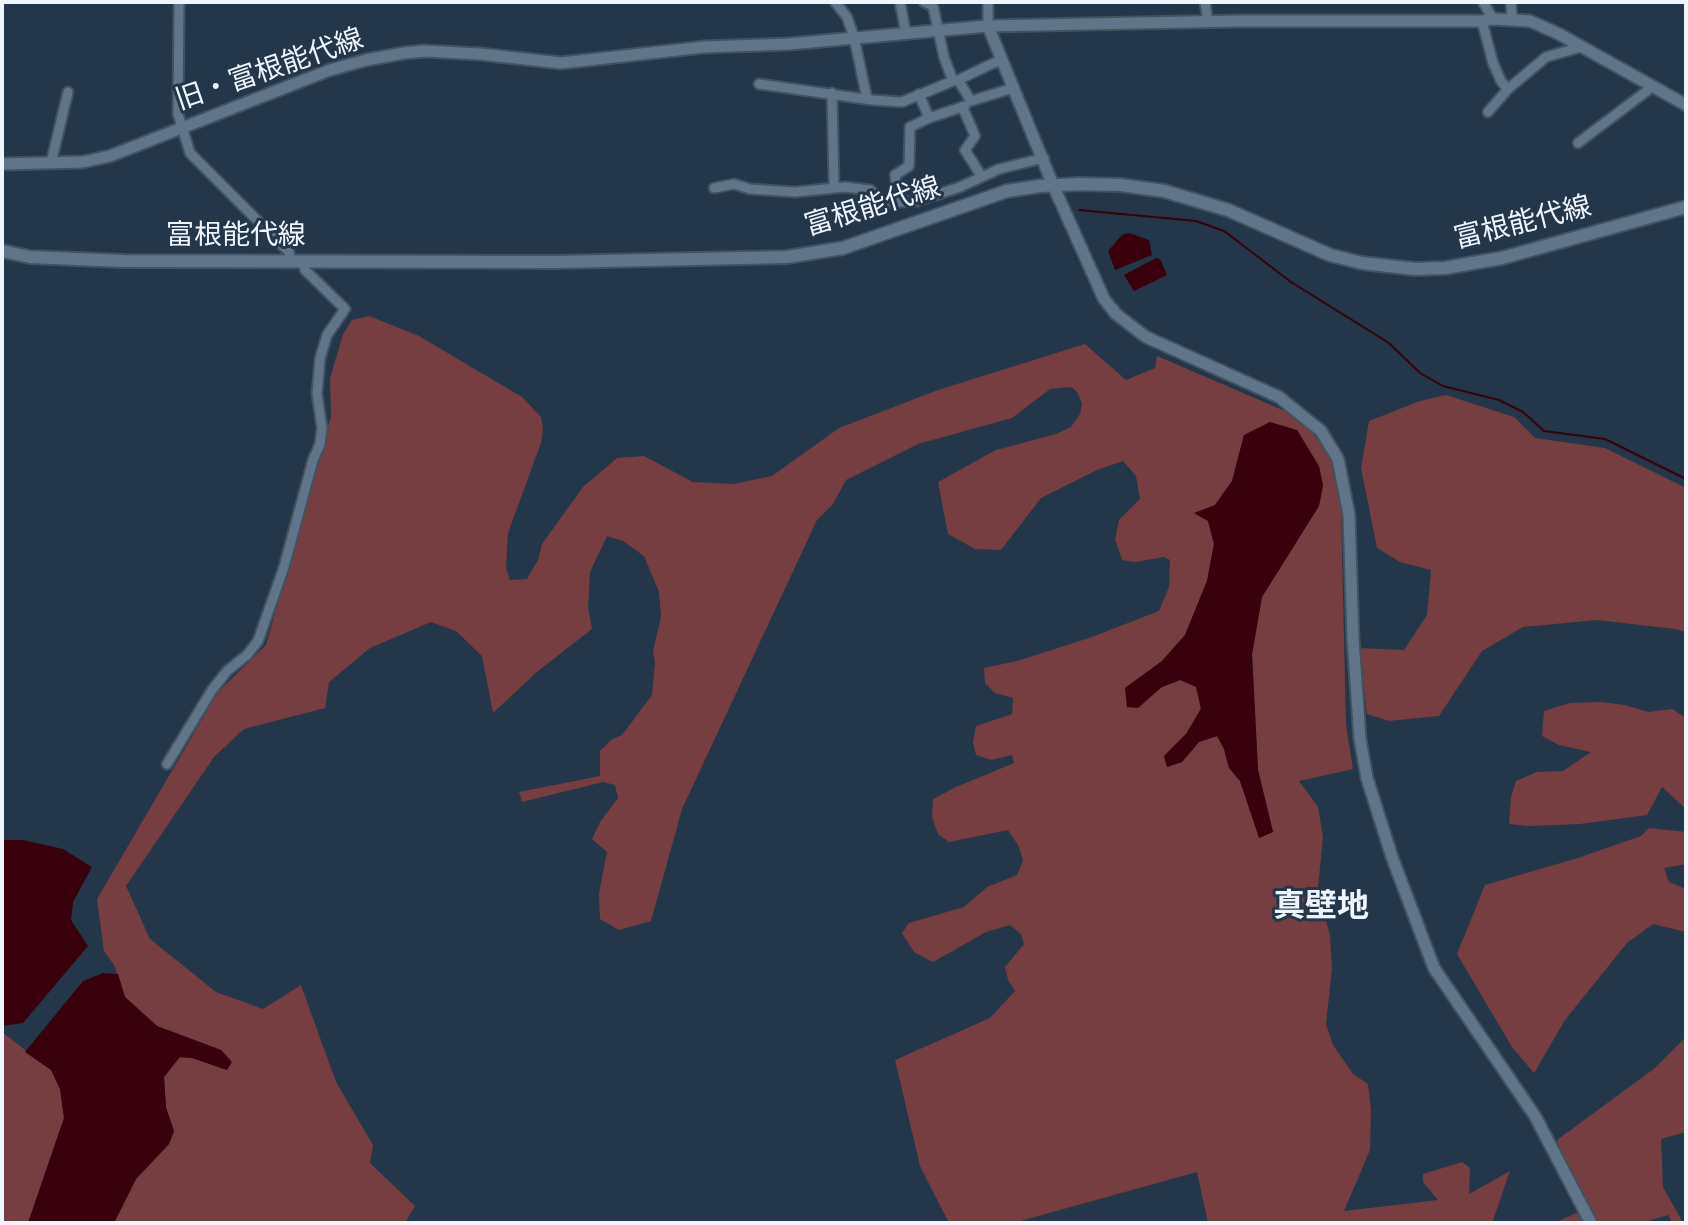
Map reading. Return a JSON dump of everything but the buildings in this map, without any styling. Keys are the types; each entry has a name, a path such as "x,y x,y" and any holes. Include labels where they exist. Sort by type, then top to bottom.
{"main road":[{"name":"富根能代線","path":"2,251 30,257 76,259 296,261 556,262 787,257 843,248 1007,191 1053,185 1121,185 1164,191 1228,210 1330,255 1362,263 1415,269 1458,266 1502,258 1686,207"}],"street":[{"path":"167,764 219,680 258,641 284,567 320,444 322,428 317,394 320,359 327,335 345,309 190,153 178,114 179,2"},
{"path":"835,2 847,17 854,37 867,99"},
{"path":"900,2 906,33"},
{"path":"924,2 933,6 955,80 967,104 975,136 965,150 982,177"},
{"path":"988,2 988,26 1104,299 1116,314 1146,337 1279,397 1321,431 1338,459 1349,515 1360,739 1367,778 1392,857 1434,968 1535,1116 1591,1223"},
{"path":"1205,2 1208,22"},
{"path":"1483,2 1493,63 1508,89"},
{"path":"1511,2 1512,20"},
{"name":"旧・富根能代線","path":"2,164 83,162 110,156 330,70 404,53 480,54 561,63 704,47 789,44 988,26 1512,20 1541,25 1686,105"},
{"path":"1488,112 1508,89 1546,57 1581,47"},
{"path":"759,84 902,102 1002,59"},
{"path":"1578,143 1652,87"},
{"path":"899,202 895,175 909,166 910,127 1013,88"},
{"path":"51,163 68,92"},
{"path":"832,93 834,187"},
{"path":"919,94 929,118"},
{"path":"714,188 734,184 750,189 795,192 834,187 870,190 885,203 917,201 965,185 999,169 1044,158"},
{"path":"965,185 973,202"}],"shaded area":[{"path":"1129,233 1149,240 1152,255 1115,270 1108,251 1122,235"},
{"path":"1156,258 1160,259 1167,275 1134,291 1124,275"},
{"path":"369,316 419,336 522,397 541,417 541,443 508,533 506,567 510,580 527,579 538,560 542,544 583,487 617,458 644,456 693,482 733,484 772,476 839,428 938,390 1085,344 1126,380 1155,368 1157,356 1299,417 1329,453 1341,506 1346,725 1353,769 1299,781 1318,807 1323,837 1318,888 1330,936 1332,969 1326,1024 1333,1045 1353,1074 1368,1084 1371,1110 1370,1150 1344,1211 1438,1200 1423,1182 1423,1174 1462,1162 1470,1168 1469,1194 1510,1171 1492,1223 1208,1223 1197,1172 1013,1223 949,1223 920,1166 895,1060 990,1018 1015,991 1005,967 1024,944 1021,934 1010,925 986,932 933,962 914,952 902,933 909,923 964,907 987,887 1017,875 1023,861 1019,847 1008,830 949,842 938,834 932,817 933,799 1014,763 1012,755 991,760 976,755 973,742 976,726 1012,714 1013,698 995,693 985,683 984,668 1089,638 1159,611 1169,587 1170,560 1164,557 1135,562 1122,560 1115,539 1119,520 1140,499 1136,476 1123,461 1097,470 1041,498 1001,550 975,549 948,534 938,482 996,450 1071,427 1080,414 1082,404 1078,393 1071,387 1050,389 1012,418 918,444 846,480 833,504 817,520 682,809 651,921 619,930 600,919 599,893 607,852 592,839 618,798 615,785 603,782 522,802 519,792 600,776 600,751 611,740 622,735 652,695 653,651 661,617 659,592 644,556 623,541 607,536 590,572 588,608 592,629 538,671 493,713 482,656 456,631 431,622 370,648 329,682 325,708 244,729 214,757 126,886 150,939 216,992 263,1009 301,985 336,1082 373,1145 370,1163 415,1206 405,1223 114,1223 136,1179 169,1144 174,1131 166,1108 164,1077 179,1057 192,1058 227,1070 221,1050 157,1026 125,997 114,965 104,951 97,899 218,692 266,645 331,416 330,379 343,334 352,320","holes":["1244,435 1323,485 1319,506 1262,596 1252,654 1258,770 1273,832 1260,838 1240,781 1229,768 1217,736 1199,742 1182,762 1167,767 1164,756 1186,734 1201,708 1197,687 1181,680 1162,687 1125,688 1162,661 1185,635 1207,581 1214,544 1208,520 1195,514 1215,506 1232,481"]},
{"path":"1446,395 1514,417 1535,438 1605,448 1686,488 1686,632 1597,620 1523,627 1482,651 1439,716 1389,721 1367,714 1359,648 1404,650 1427,615 1431,570 1400,562 1377,548 1361,468 1369,421 1420,401"},
{"path":"1270,422 1297,430 1319,466 1323,485 1319,506 1262,597 1252,654 1258,770 1273,832 1259,838 1240,781 1229,768 1217,736 1199,742 1182,762 1167,767 1164,756 1186,734 1201,709 1196,687 1180,680 1162,687 1138,708 1127,707 1125,688 1162,661 1185,635 1207,581 1214,544 1208,521 1194,513 1215,505 1232,481 1244,435"},
{"path":"1600,702 1648,712 1672,709 1686,718 1686,809 1662,787 1647,815 1580,824 1509,824 1516,781 1537,772 1563,771 1591,752 1559,745 1542,736 1544,711 1570,703"},
{"path":"1649,828 1686,832 1686,864 1664,868 1669,882 1686,889 1686,932 1653,924 1627,943 1565,1020 1534,1073 1512,1047 1457,954 1485,885 1578,858 1641,836"},
{"path":"2,840 23,840 63,849 92,867 73,902 71,920 88,946 23,1023 2,1026"},
{"path":"103,973 118,974 125,997 157,1026 221,1050 232,1062 227,1070 180,1057 164,1077 166,1107 174,1131 169,1144 136,1179 114,1223 28,1223 64,1118 60,1089 51,1070 25,1052 83,981"},
{"path":"2,1032 51,1070 60,1089 64,1118 28,1223 2,1223"},
{"path":"1686,1037 1686,1132 1661,1139 1663,1187 1683,1223 1673,1223 1668,1215 1641,1223 1554,1223 1579,1212 1557,1140 1655,1068"}],"waterway":[{"path":"1079,210 1196,221 1224,231 1291,282 1389,343 1420,373 1443,386 1499,400 1523,412 1544,431 1605,439 1686,479"}],"district":[{"name":"真壁地","path":"1321,908"}]}
